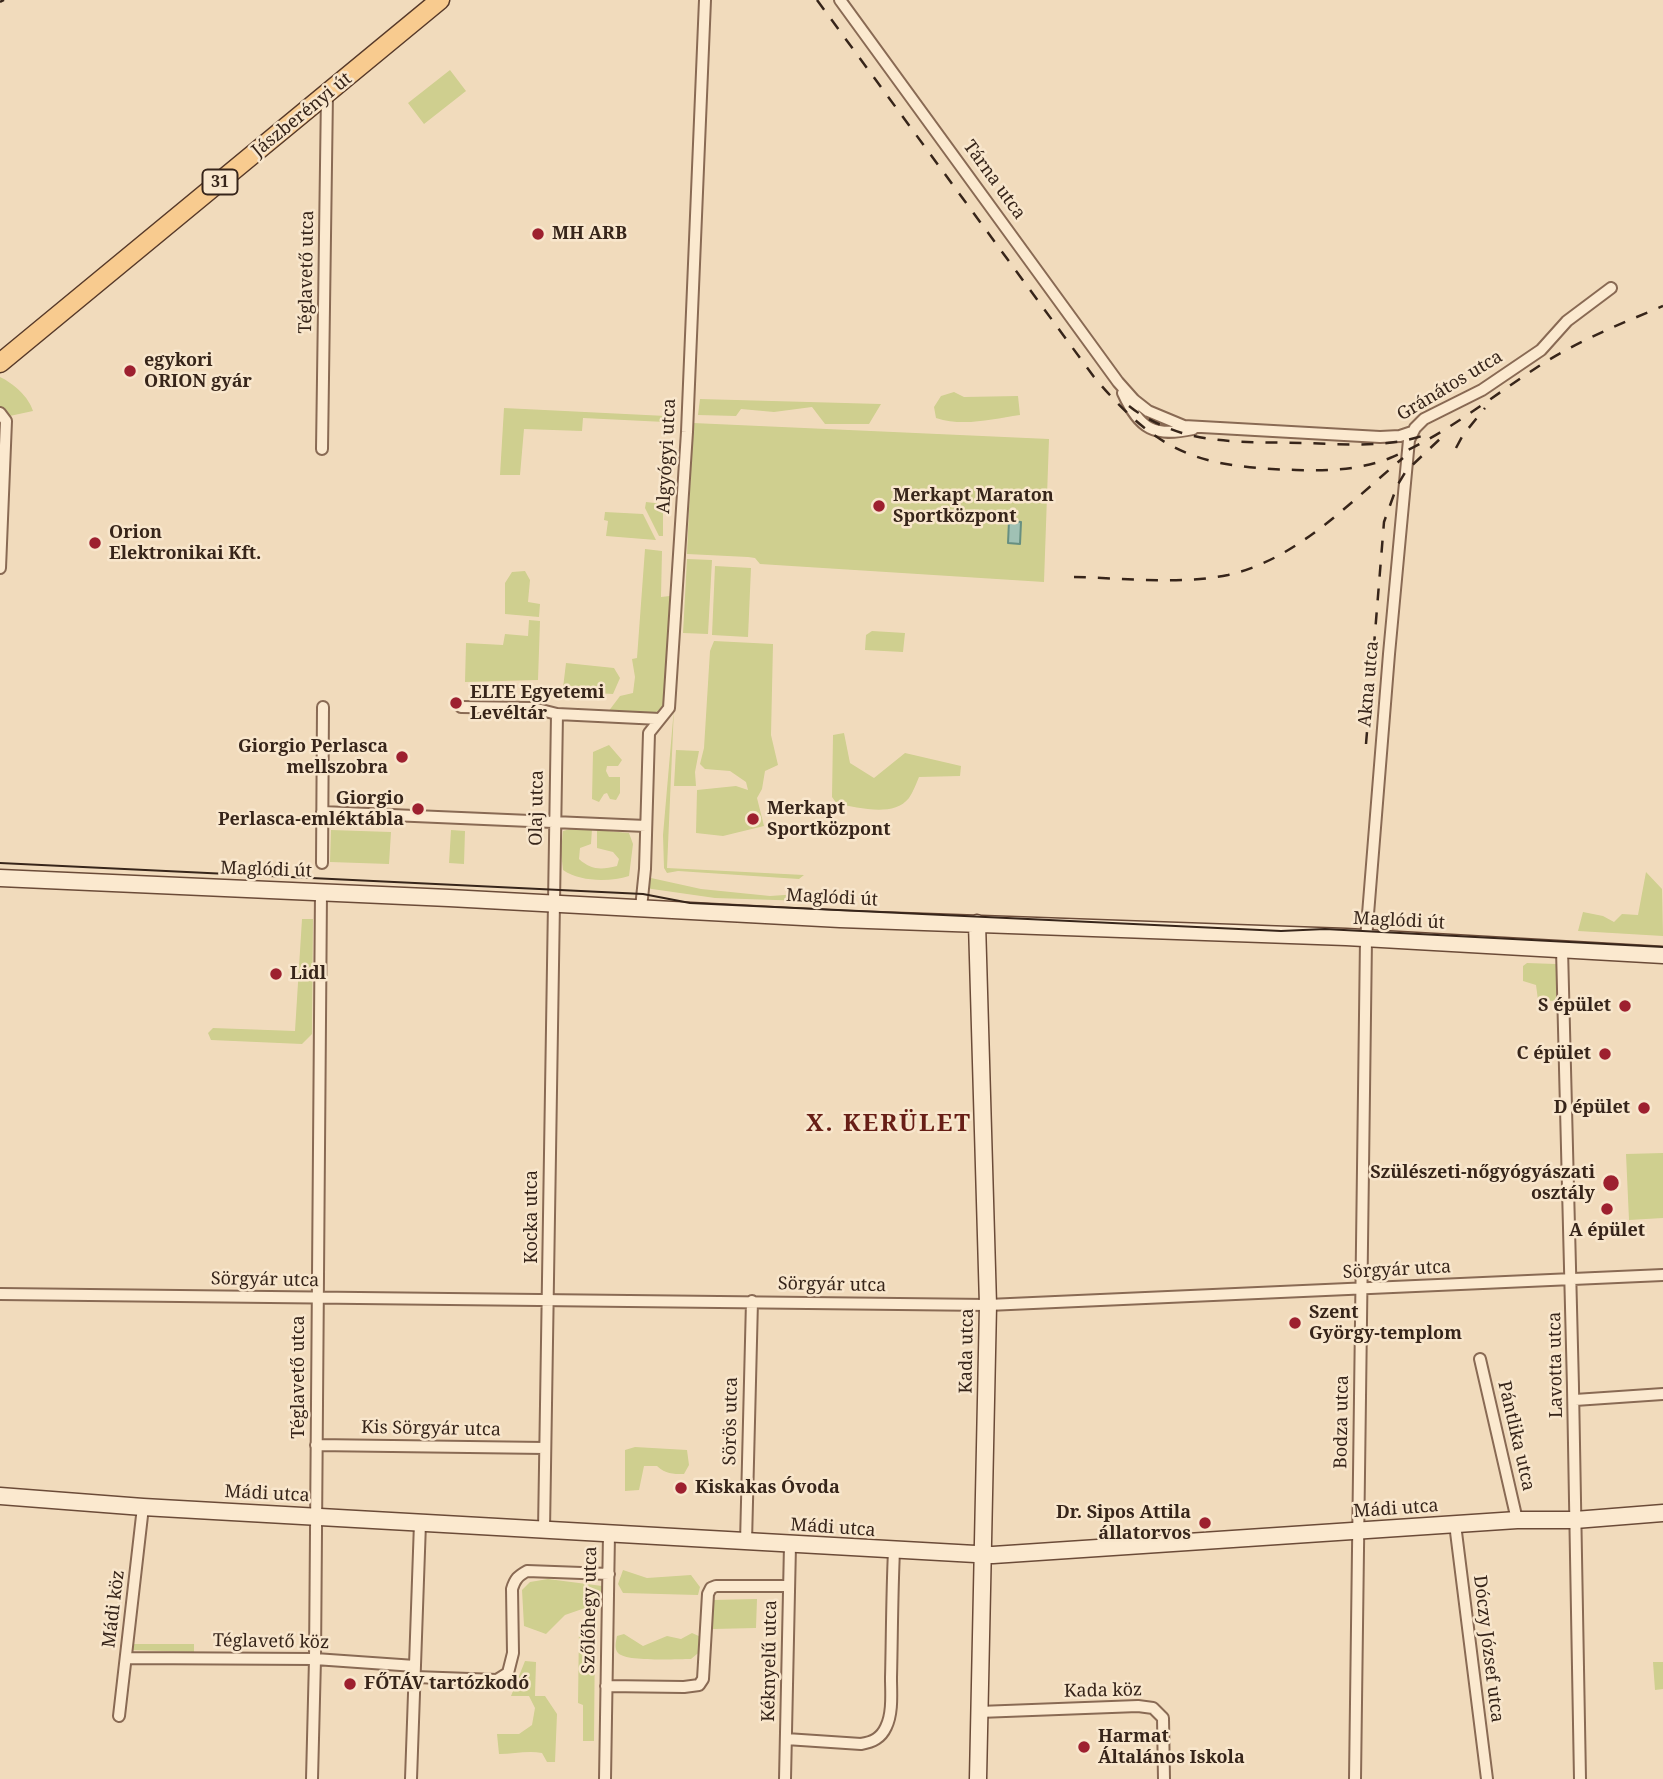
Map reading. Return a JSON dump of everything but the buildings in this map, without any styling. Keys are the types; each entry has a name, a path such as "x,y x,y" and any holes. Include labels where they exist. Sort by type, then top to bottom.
{"main road":[{"name":"Jászberényi út","path":"0,363 440,0"}],"street":[{"name":"Algyógyi utca","path":"641,908 649,733 669,708 684,471 705,0"},
{"name":"Tárna utca","path":"840,0 1118,382"},
{"name":"Téglavető utca","path":"322,449 327,94"},
{"name":"Gránátos utca","path":"1118,382 1133,412 1150,427 1168,433 1195,428 1390,437 1412,432 1424,419 1482,390 1541,350 1567,321 1611,288"},
{"path":"0,413 6,421 0,568"},
{"name":"Akna utca","path":"1366,939 1389,654 1409,440 1412,432"},
{"path":"322,863 323,707"},
{"path":"461,707 533,708 557,714 660,719"},
{"name":"Olaj utca","path":"552,904 557,714"},
{"path":"322,813 646,826"},
{"name":"Maglódi út","path":"0,878 1366,939 1663,955"},
{"name":"Téglavető utca","path":"312,1779 321,892"},
{"name":"Kocka utca","path":"544,1530 552,904"},
{"name":"Kada utca","path":"977,923 988,1305 978,1779"},
{"name":"Bodza utca","path":"1355,1779 1366,939"},
{"name":"Lavotta utca","path":"1562,950 1575,1400 1580,1779"},
{"name":"Sörgyár utca","path":"0,1294 988,1305 1663,1275"},
{"name":"Sörös utca","path":"746,1542 752,1301"},
{"name":"Pántlika utca","path":"1480,1359 1517,1520"},
{"path":"1575,1400 1663,1394"},
{"name":"Kis Sörgyár utca","path":"316,1445 545,1448"},
{"name":"Mádi utca","path":"0,1496 143,1507 983,1555 1663,1513"},
{"name":"Mádi köz","path":"119,1716 143,1507"},
{"path":"411,1779 420,1523"},
{"name":"Dóczy József utca","path":"1455,1524 1487,1779"},
{"name":"Szőlőhegy utca","path":"605,1779 609,1534"},
{"name":"Kéknyelű utca","path":"785,1779 790,1545"},
{"path":"786,1739 861,1744 871,1742 886,1729 891,1691 894,1551"},
{"name":"Téglavető köz","path":"126,1658 315,1659 497,1680 508,1673 513,1653 512,1589 518,1576 527,1572 609,1574"},
{"name":"Szőlőhegy utca","path":"606,1686 699,1685 704,1679 708,1594 711,1588 789,1586"},
{"name":"Kada köz","path":"979,1712 1146,1706 1153,1708 1163,1718 1164,1779"}],"green space":[{"path":"450,70 466,91 424,124 408,103"},
{"path":"0,377 20,391 33,411 5,417 0,410"},
{"path":"954,392 964,397 1018,396 1020,415 968,422 936,418 934,407 941,396"},
{"path":"700,399 881,404 869,424 825,424 812,407 774,412 741,409 736,416 698,415"},
{"path":"504,408 666,416 665,422 583,418 582,431 524,429 520,475 500,475"},
{"path":"693,423 1049,439 1044,582 760,564 755,558 748,557 687,554"},
{"path":"646,502 663,504 663,536 659,536 645,508"},
{"path":"605,512 643,514 656,540 606,536 608,521 604,520"},
{"path":"645,549 662,551 661,597 670,596 663,707 652,715 608,712 620,696 633,693 635,677 632,659 637,658"},
{"path":"687,559 712,560 708,634 683,633"},
{"path":"715,566 751,568 748,637 712,635"},
{"path":"525,571 530,580 528,602 540,604 539,617 505,614 505,583 512,572"},
{"path":"529,620 540,621 538,680 465,682 466,643 503,645 505,634 528,636"},
{"path":"872,631 905,633 903,652 865,650 866,635"},
{"path":"714,641 773,644 771,735 778,765 765,771 762,789 757,798 764,826 723,836 696,833 697,790 736,786 748,790 746,782 730,771 705,769 700,764 704,748 710,651"},
{"path":"566,663 614,668 620,678 613,694 574,692 563,688"},
{"path":"674,708 667,868 804,875 799,879 678,871 667,873 664,868 663,835"},
{"path":"844,733 850,763 874,778 905,753 961,766 960,776 919,777 909,798 894,808 875,810 837,804 832,797 833,735"},
{"path":"609,745 622,760 618,766 607,766 606,771 609,777 620,777 620,793 616,800 610,799 607,793 604,794 599,802 592,799 593,752"},
{"path":"676,750 699,751 695,772 696,786 674,786"},
{"path":"574,828 592,829 591,844 580,848 579,859 596,868 617,866 619,859 613,852 597,848 597,830 629,833 633,844 629,876 595,880 578,877 563,870 563,831"},
{"path":"331,830 391,832 389,864 330,862"},
{"path":"451,830 465,831 464,864 449,863"},
{"path":"1646,872 1662,889 1663,936 1578,931 1583,912 1603,916 1614,922 1622,914 1638,915"},
{"path":"651,878 701,889 770,896 828,892 836,902 715,898 645,888 645,883"},
{"path":"302,919 313,919 312,1034 302,1044 211,1040 208,1033 213,1028 295,1031"},
{"path":"1527,963 1556,964 1556,1001 1538,1000 1536,985 1523,981 1523,966"},
{"path":"1663,1153 1663,1218 1629,1220 1626,1154"},
{"path":"635,1447 687,1450 689,1465 684,1474 669,1473 657,1466 644,1466 639,1490 625,1491 625,1450"},
{"path":"623,1570 647,1578 691,1575 700,1587 698,1595 623,1593 618,1584"},
{"path":"548,1579 602,1586 599,1600 565,1615 546,1634 524,1626 522,1590 530,1582"},
{"path":"757,1599 756,1628 713,1629 713,1600"},
{"path":"595,1625 594,1741 583,1741 583,1705 578,1703 579,1626"},
{"path":"692,1633 701,1637 703,1649 691,1659 631,1658 618,1653 616,1649 617,1636 624,1634 643,1646 667,1636 681,1639"},
{"path":"132,1644 194,1644 194,1652 131,1650"},
{"path":"525,1661 536,1662 535,1696 545,1696 557,1714 555,1762 547,1762 542,1753 537,1752 499,1754 497,1734 519,1734 532,1725 535,1708 529,1696 511,1696"},
{"path":"1653,1662 1663,1662 1663,1689 1655,1690"}],"shaded area":[{"path":"1009,521 1021,522 1020,544 1008,543"}],"tram line":[{"path":"0,863 643,894 690,903 1281,931 1325,929 1663,947"}],"railway":[{"path":"0,2 4,0"},
{"path":"817,0 1094,377 1139,424 1183,451 1206,460 1262,468 1308,470 1332,470 1379,462 1429,439 1569,349 1663,306"},
{"path":"1129,406 1175,431 1227,441 1363,444 1422,436"},
{"path":"1456,448 1485,408"},
{"path":"1366,744 1384,522 1397,486 1406,471 1441,438"},
{"path":"1074,577 1190,580 1228,575 1253,567 1300,543 1403,458"}],"place":[{"name":"MH ARB","path":"538,234"},
{"name":"egykori ORION gyár","path":"130,371"},
{"name":"Merkapt Maraton Sportközpont","path":"879,506"},
{"name":"Orion Elektronikai Kft.","path":"95,543"},
{"name":"ELTE Egyetemi Levéltár","path":"456,703"},
{"name":"Giorgio Perlasca mellszobra","path":"402,757"},
{"name":"Giorgio Perlasca-emléktábla","path":"418,809"},
{"name":"Merkapt Sportközpont","path":"753,819"},
{"name":"Lidl","path":"276,974"},
{"name":"S épület","path":"1625,1006"},
{"name":"C épület","path":"1605,1054"},
{"name":"D épület","path":"1644,1108"},
{"name":"Szülészeti-nőgyógyászati osztály","path":"1611,1183"},
{"name":"A épület","path":"1607,1209"},
{"name":"Szent György-templom","path":"1295,1323"},
{"name":"Kiskakas Óvoda","path":"681,1488"},
{"name":"Dr. Sipos Attila állatorvos","path":"1205,1523"},
{"name":"FŐTÁV tartózkodó","path":"350,1684"},
{"name":"Harmat Általános Iskola","path":"1084,1747"}],"district":[{"name":"X. KERÜLET","path":"889,1124"}]}
